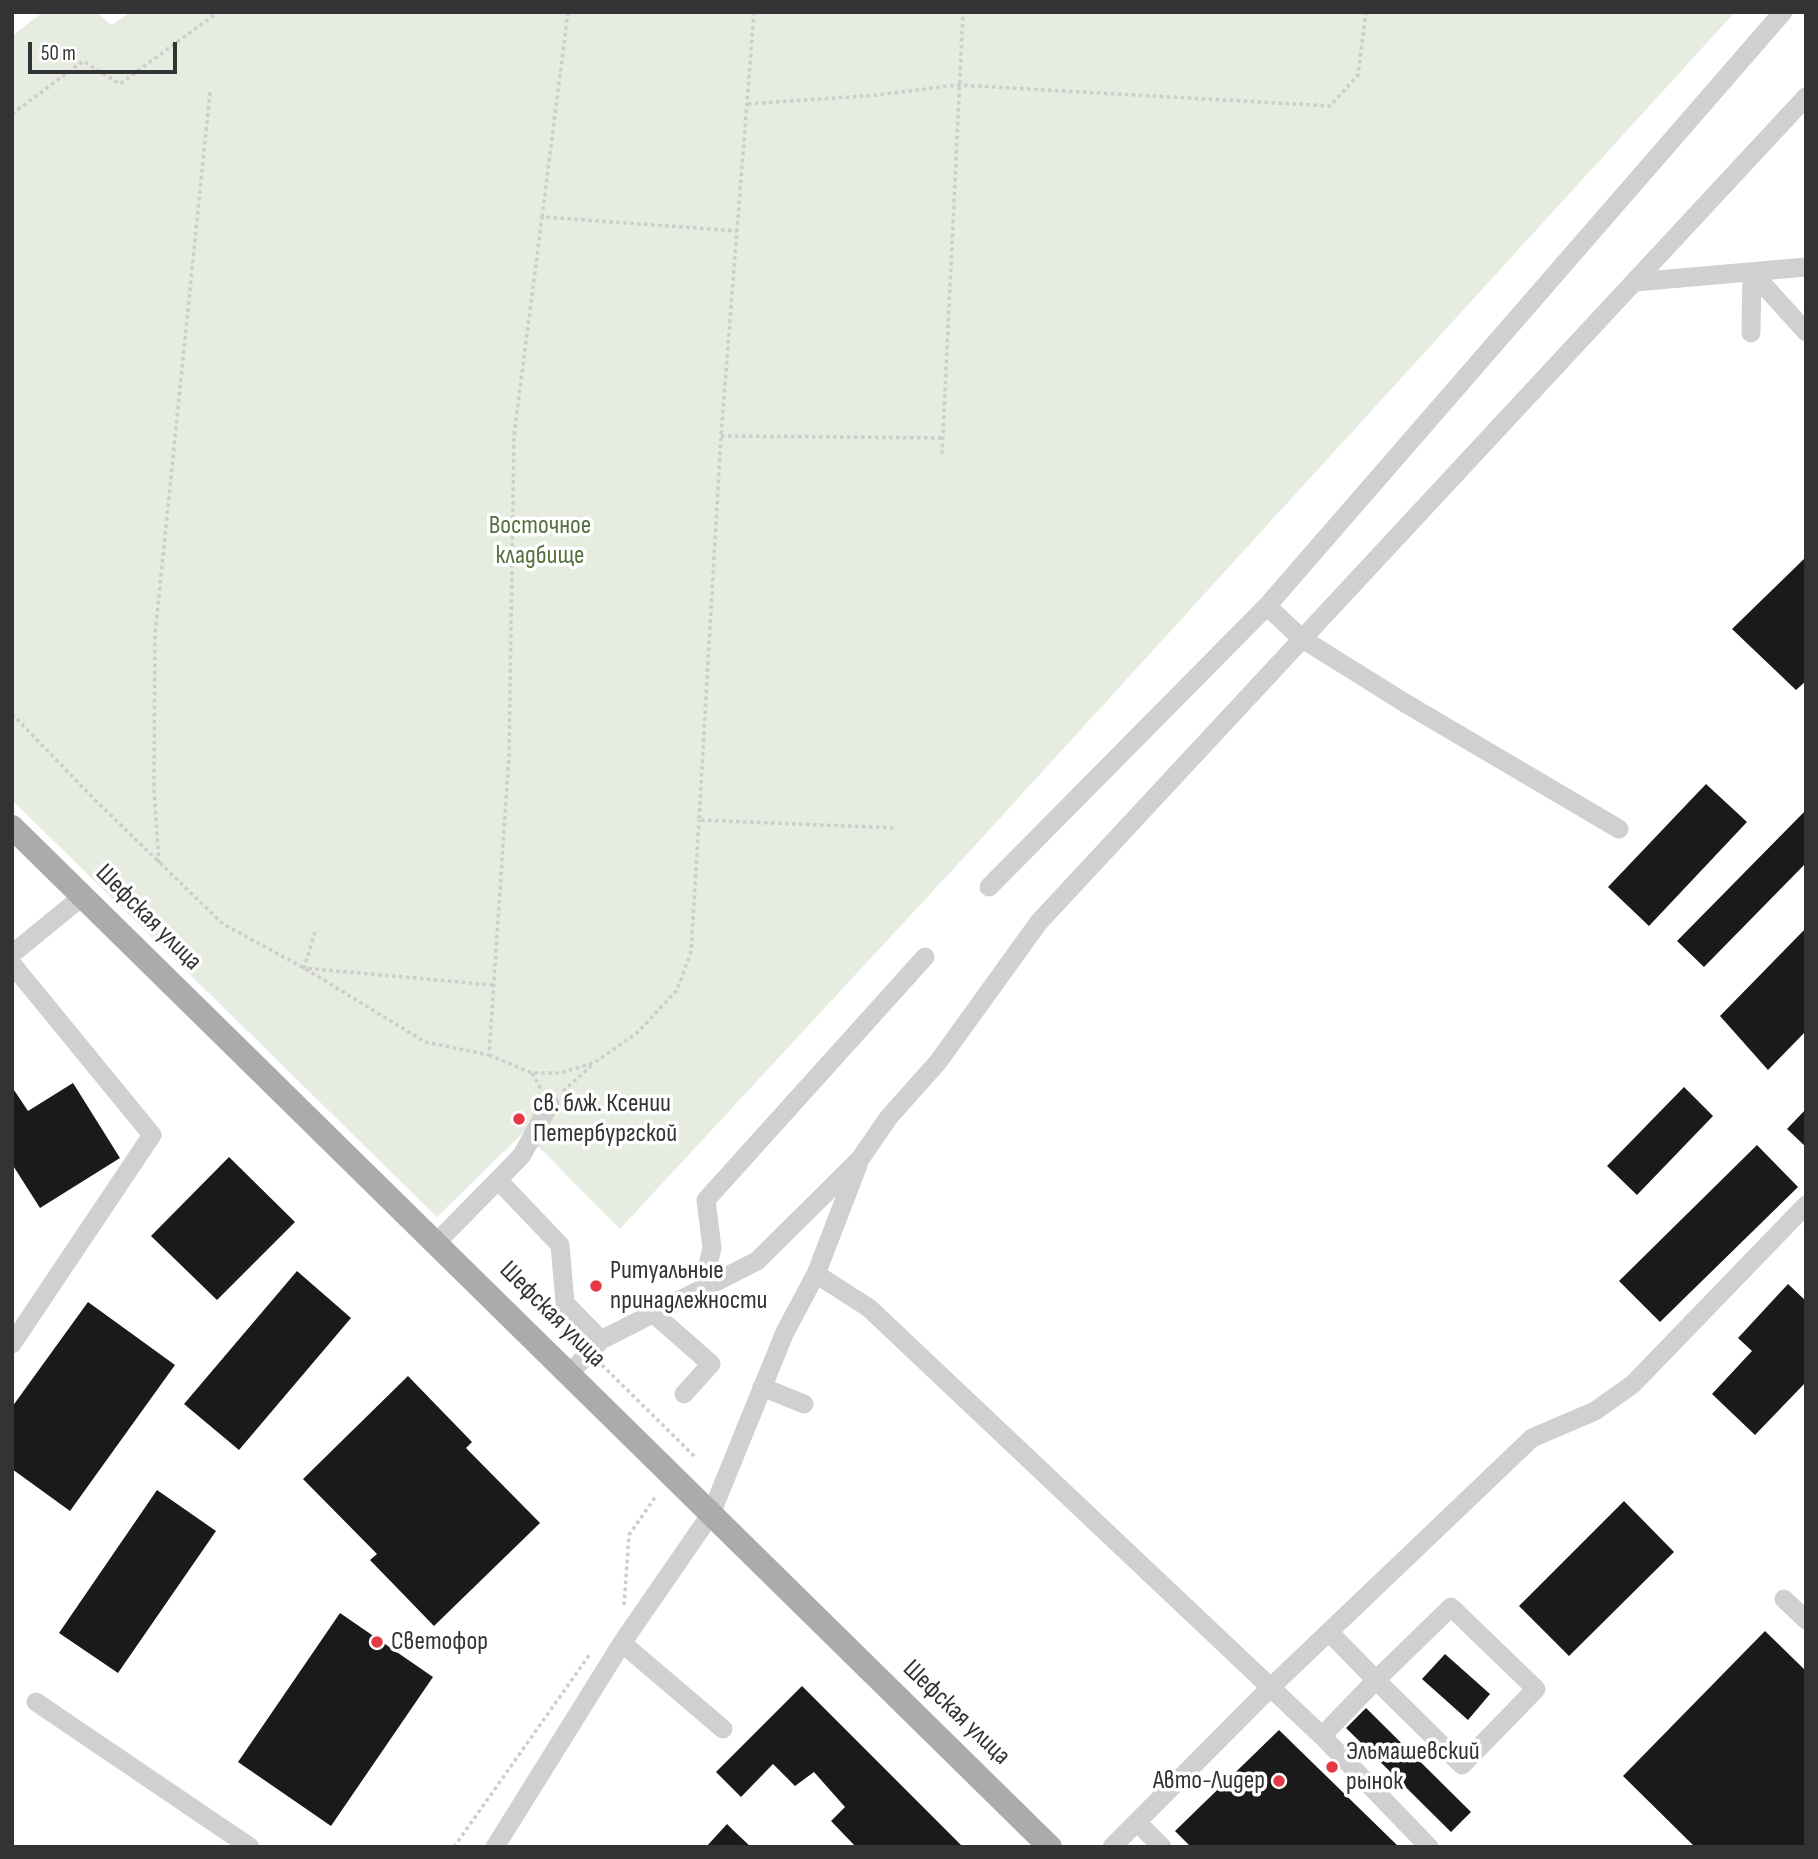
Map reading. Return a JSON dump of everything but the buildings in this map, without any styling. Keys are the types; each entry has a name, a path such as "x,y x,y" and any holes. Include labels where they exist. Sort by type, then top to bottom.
{"main road":[{"name":"Шефская улица","path":"12,827 1050,1847"}],"street":[{"path":"989,887 1267,607 1783,12"},
{"path":"569,1374 595,1346 653,1313 757,1261 860,1159 889,1117 938,1062 1039,922 1806,97"},
{"path":"1635,282 1806,267"},
{"path":"1752,272 1806,332"},
{"path":"1751,333 1752,272"},
{"path":"1267,607 1301,638 1619,829"},
{"path":"12,954 83,896"},
{"path":"703,1287 712,1248 706,1200 925,957"},
{"path":"12,964 152,1135 12,1344"},
{"path":"436,1243 522,1155 550,1104"},
{"path":"495,1847 622,1643 710,1514 785,1332 816,1274 860,1159"},
{"path":"498,1180 560,1245 565,1303 595,1346"},
{"path":"1112,1847 1270,1688 1532,1438 1595,1411 1633,1384 1806,1205"},
{"path":"816,1274 869,1308 1322,1736 1429,1847"},
{"path":"653,1313 710,1364 684,1394"},
{"path":"762,1387 804,1404"},
{"path":"1784,1599 1806,1620"},
{"path":"1322,1736 1376,1680 1451,1607 1536,1689 1462,1765 1376,1680 1329,1632"},
{"path":"622,1643 723,1730"},
{"path":"36,1702 250,1847"},
{"path":"1137,1822 1162,1847"}],"path":[{"path":"12,114 83,61 120,83 218,12"},
{"path":"489,1055 509,755 514,435 568,12"},
{"path":"550,1104 594,1063 637,1033 677,990 691,952 720,436 754,12"},
{"path":"942,454 963,12"},
{"path":"748,104 877,95 958,85 1331,106 1358,75 1366,12"},
{"path":"159,863 154,788 155,635 210,92"},
{"path":"542,217 738,230"},
{"path":"720,436 942,438"},
{"path":"12,714 223,925 304,968 425,1042 489,1055 532,1073 560,1073 594,1063"},
{"path":"699,820 897,828"},
{"path":"304,968 315,932"},
{"path":"304,968 492,985"},
{"path":"595,1346 695,1457"},
{"path":"623,1607 629,1535 656,1496"},
{"path":"454,1847 591,1653"}],"green space":[{"name":"Восточное кладбище","path":"43,12 96,12 111,25 131,12 1735,12 970,851 620,1229 524,1132 437,1217 12,800 12,36"}],"place":[{"name":"св. блж. Ксении Петербургской","path":"519,1119"},
{"name":"Ритуальные принадлежности","path":"596,1286"},
{"name":"Светофор","path":"377,1642"},
{"name":"Эльмашевский рынок","path":"1332,1767"},
{"name":"Авто-Лидер","path":"1279,1781"}]}
